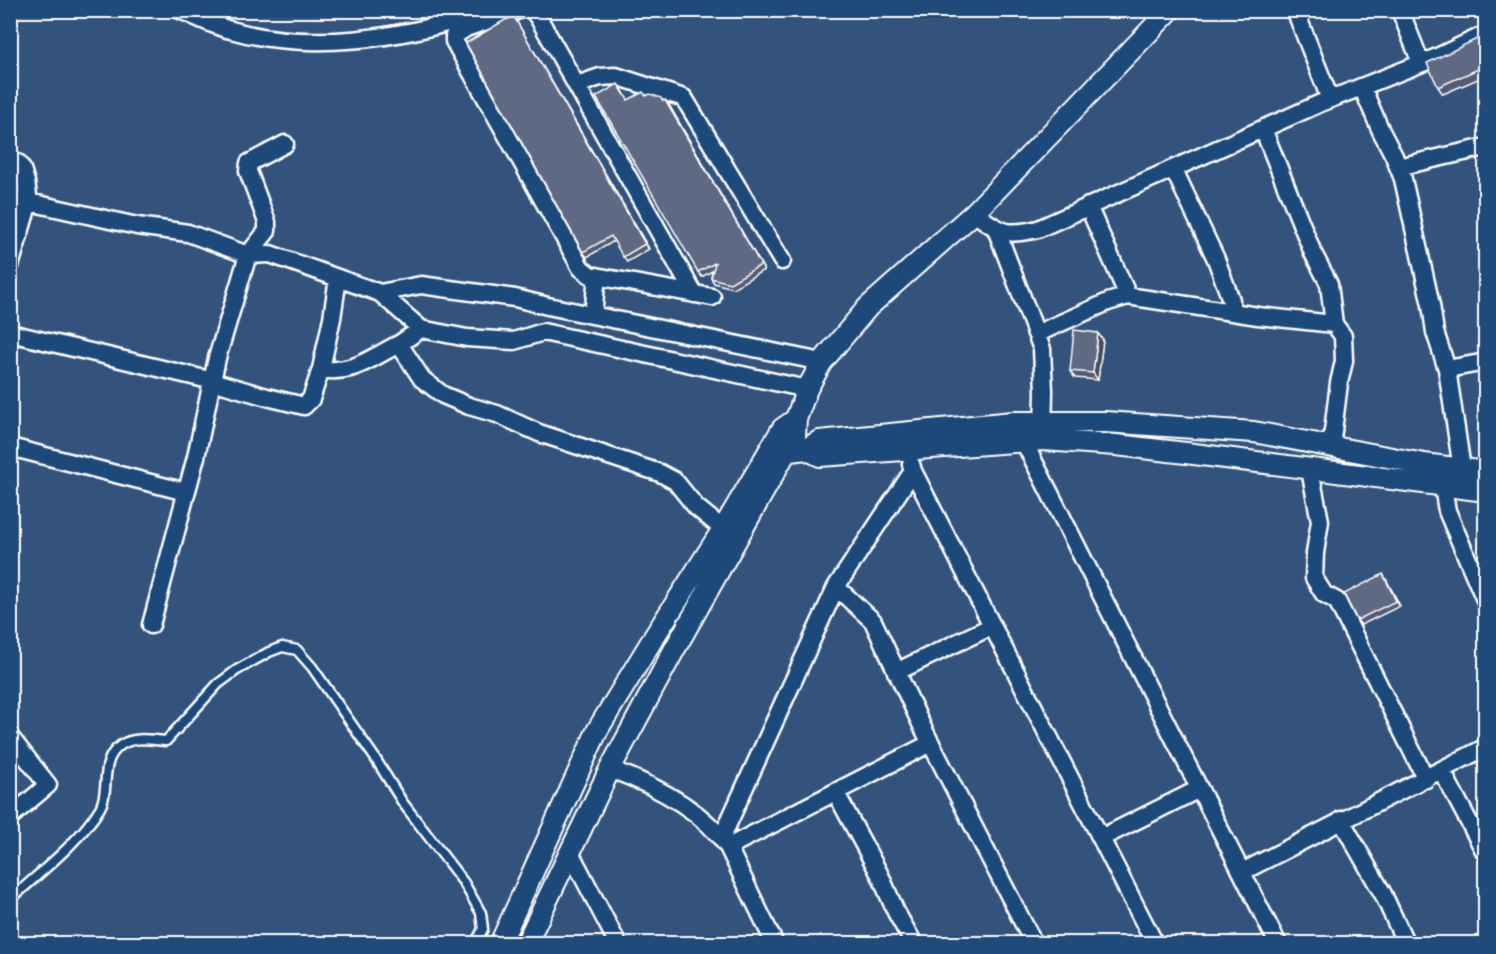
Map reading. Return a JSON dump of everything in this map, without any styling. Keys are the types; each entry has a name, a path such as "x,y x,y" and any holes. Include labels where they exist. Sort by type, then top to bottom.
{"street":[{"path":"180,10 231,30 272,38 331,42 382,37 433,27 485,10"},
{"path":"519,10 466,28 454,36 454,41 580,268 597,276 712,297"},
{"path":"532,10 577,85 694,294"},
{"path":"526,944 610,769 776,453 782,429 796,419 807,389 822,362 868,307 974,213 1170,10"},
{"path":"1295,10 1330,99"},
{"path":"1400,10 1420,63"},
{"path":"974,213 996,229 1015,235 1038,229 1330,99 1485,34"},
{"path":"577,85 600,77 616,76 684,98 782,261"},
{"path":"1362,87 1398,167 1409,204 1435,332 1447,369 1462,469"},
{"path":"1263,129 1312,252 1329,285 1334,324 1343,336 1344,361 1331,447"},
{"path":"152,625 217,358 248,255 264,238 267,227 248,171 249,163 285,144"},
{"path":"1398,167 1485,147"},
{"path":"10,161 18,164 22,169 29,202 10,266"},
{"path":"1174,170 1216,259 1231,300 1231,311"},
{"path":"10,196 144,227 188,234 248,255 270,254 380,293 421,329 467,338 514,340 543,332 807,389"},
{"path":"1088,206 1128,296"},
{"path":"996,229 1041,349 1044,391 1043,431"},
{"path":"593,315 597,276"},
{"path":"10,333 213,381 304,406 311,399 321,369 338,278"},
{"path":"380,293 421,285 515,298 822,362"},
{"path":"1036,334 1108,302 1128,296 1334,324"},
{"path":"543,332 548,306"},
{"path":"321,369 335,372 366,363 421,329"},
{"path":"399,344 422,380 443,395 504,417 538,433 660,473 675,481 696,507 723,530"},
{"path":"1447,369 1485,362"},
{"path":"500,944 598,729 723,530 776,453 806,449 819,441 1013,422 1043,431 1116,445 1485,491"},
{"path":"806,449 820,456 1023,440 1043,431 1105,422 1254,432 1485,472"},
{"path":"1023,440 1278,944"},
{"path":"10,447 186,492"},
{"path":"906,449 913,471 1101,838 1147,941"},
{"path":"1310,470 1320,521 1314,578 1324,594 1337,601 1426,779"},
{"path":"725,842 836,587 913,471"},
{"path":"1443,487 1447,511 1485,602"},
{"path":"836,587 873,621 931,743 1034,944"},
{"path":"896,672 993,626"},
{"path":"10,737 48,785 10,817"},
{"path":"725,842 836,793 931,743"},
{"path":"1242,872 1485,747"},
{"path":"610,769 635,778 672,797 687,807 725,842 775,944"},
{"path":"1442,771 1485,854"},
{"path":"1101,838 1199,789"},
{"path":"836,793 914,944"},
{"path":"1341,820 1383,894 1406,944"},
{"path":"571,854 618,944"}],"lane":[{"path":"10,900 84,830 102,806 107,763 121,745 138,739 166,741 218,684 268,652 282,647 297,650 312,667 403,803 464,883 481,913 483,929 475,944"}],"building":[{"path":"514,17 645,244 623,257 611,236 583,252 466,43"},
{"path":"1485,35 1485,66 1438,87 1427,63"},
{"path":"618,84 628,100 643,92 646,96 650,94 665,100 761,265 730,283 711,278 715,263 698,272 596,97"},
{"path":"1074,330 1098,333 1093,373 1070,371"},
{"path":"1383,574 1396,601 1357,620 1344,594"}]}
